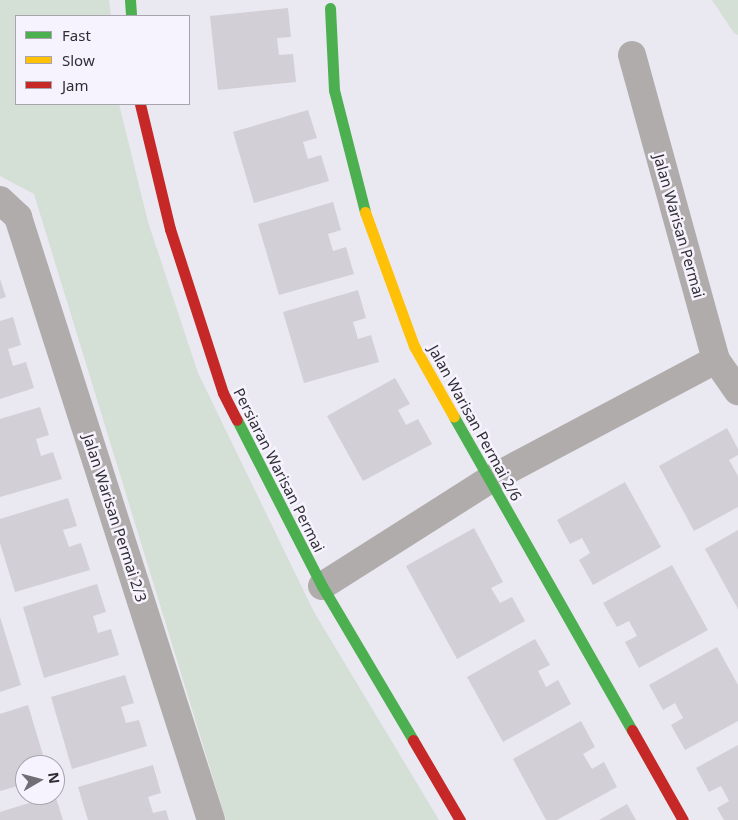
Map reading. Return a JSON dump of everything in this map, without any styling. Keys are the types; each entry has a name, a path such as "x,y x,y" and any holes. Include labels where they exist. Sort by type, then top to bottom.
{"street":[{"path":"130,0 131,15"},
{"name":"Jalan Warisan Permai 2/6","path":"330,8 334,90 374,246 414,346 683,820"},
{"name":"Jalan Warisan Permai","path":"632,55 731,377"},
{"name":"Persiaran Warisan Permai","path":"140,105 170,230 223,393 322,586 460,820"},
{"name":"Jalan Warisan Permai 2/3","path":"9,208 211,820"},
{"path":"322,586 489,480 731,377"}],"shaded area":[{"path":"0,0 109,0 111,15 15,15 15,105 119,105 148,222 198,373 314,612 439,820 226,820 34,194 0,176"},
{"path":"712,0 738,0 738,35 734,33"}],"building":[{"path":"288,8 291,37 277,38 279,55 293,54 296,82 218,90 210,16"},
{"path":"308,110 317,138 303,142 308,159 321,155 329,181 254,203 233,132"},
{"path":"333,202 341,230 328,234 333,251 346,247 354,274 279,295 258,224"},
{"path":"0,279 6,297 0,299"},
{"path":"358,290 366,318 353,322 358,339 371,335 379,362 304,383 283,312"},
{"path":"13,317 21,345 8,349 13,366 26,362 34,388 0,399 0,321"},
{"path":"395,378 410,404 398,410 406,425 418,419 432,444 363,481 327,416"},
{"path":"40,407 49,435 36,439 41,456 53,452 62,479 0,497 0,419"},
{"path":"727,428 738,449 738,455 729,460 738,476 738,507 694,531 659,466"},
{"path":"625,482 661,547 593,585 579,560 590,553 582,538 570,544 557,520"},
{"path":"68,498 77,526 63,530 69,547 81,543 90,570 15,592 0,543 0,519"},
{"path":"474,528 503,582 491,588 500,603 512,597 525,621 457,659 406,566"},
{"path":"738,530 738,609 705,549"},
{"path":"672,565 708,630 639,668 625,642 637,636 629,621 617,627 603,603"},
{"path":"97,584 106,612 93,616 98,633 111,629 119,655 44,678 23,607"},
{"path":"0,617 21,685 0,692"},
{"path":"535,639 550,665 538,671 546,687 558,680 571,704 503,742 467,677"},
{"path":"717,647 738,685 738,721 685,750 671,725 683,718 675,703 663,710 649,685"},
{"path":"125,675 134,703 121,707 126,723 139,720 147,746 72,769 51,697"},
{"path":"28,705 43,755 15,755 15,787 0,791 0,714"},
{"path":"581,721 595,747 583,754 592,769 604,762 617,787 557,820 546,820 513,759"},
{"path":"738,745 738,820 724,820 717,808 729,801 721,786 709,792 696,768"},
{"path":"153,765 161,793 148,797 153,813 166,810 169,820 88,820 78,787"},
{"path":"627,804 636,820 599,820"},
{"path":"23,805 58,805 63,820 0,820 0,812"}],"traffic: fast":[{"path":"130,0 131,15"},
{"path":"330,8 334,90 365,212"},
{"path":"454,417 632,730"},
{"path":"237,420 322,586 413,740"}],"traffic: slow":[{"path":"365,212 414,346 454,417"}],"traffic: jam":[{"path":"140,105 170,229 223,393 237,420"},
{"path":"632,730 683,820"},
{"path":"413,740 460,820"}]}
